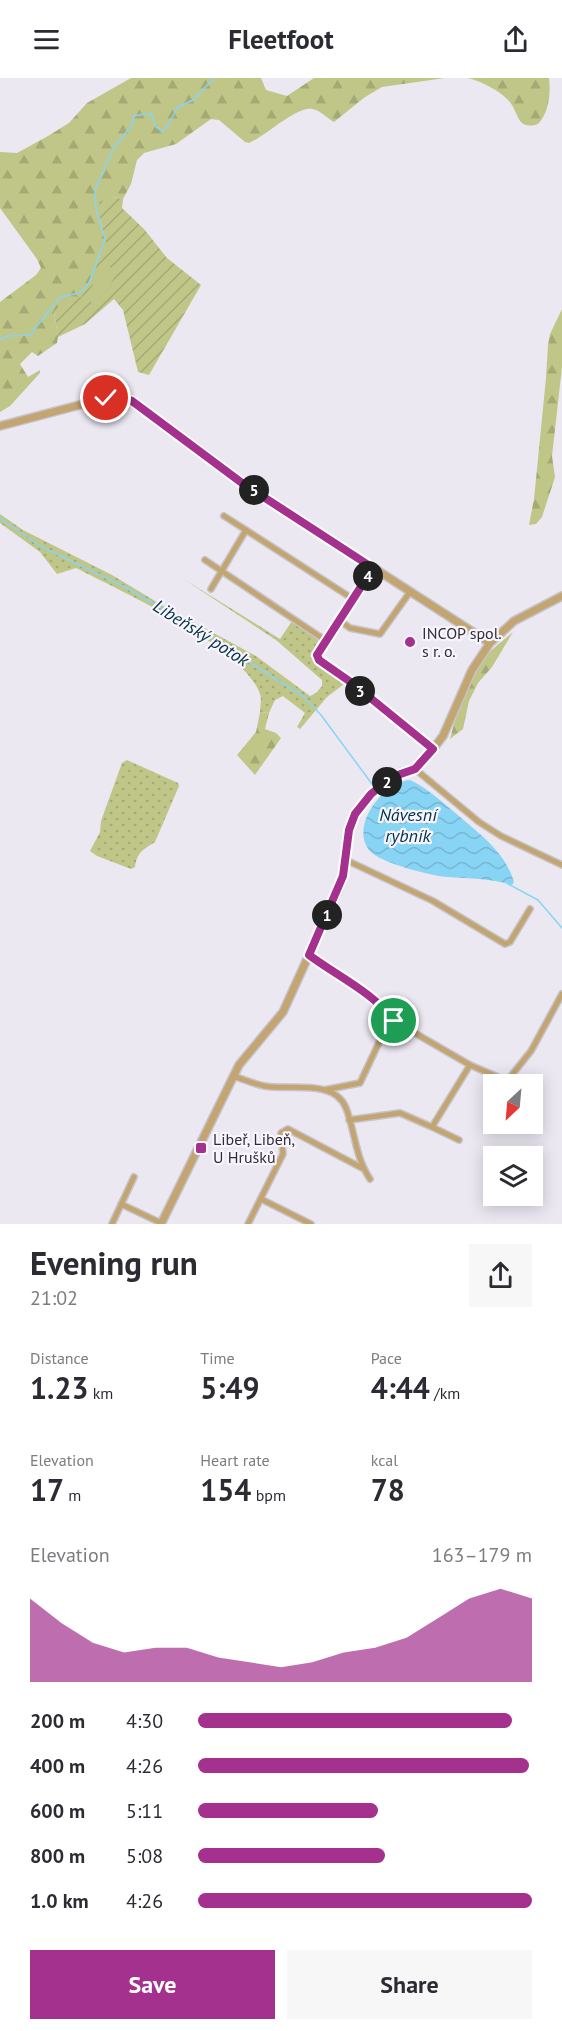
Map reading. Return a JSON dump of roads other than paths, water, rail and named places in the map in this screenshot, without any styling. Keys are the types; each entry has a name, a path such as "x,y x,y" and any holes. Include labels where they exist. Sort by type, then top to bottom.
{"street":[{"path":"0,426 106,398 132,401 242,483 490,643"},
{"path":"225,516 353,599"},
{"path":"211,589 246,530"},
{"path":"205,560 325,640"},
{"path":"373,568 317,655 319,660 352,683 433,749"},
{"path":"339,620 350,628 380,634 410,592"},
{"path":"121,1204 161,1224 233,1076 245,1056 283,1012 338,891 346,860 349,830 355,814 371,794 392,777 415,769 433,749 443,736 472,670 490,643 514,621 562,596"},
{"path":"415,769 479,822 501,836 562,865"},
{"path":"346,860 433,901 505,944 510,942 530,909"},
{"path":"309,955 371,996 394,1021 470,1065 507,1081 531,1051 562,994"},
{"path":"323,1090 360,1083 391,1017"},
{"path":"432,1127 470,1065"},
{"path":"233,1076 265,1086 323,1090 339,1097 345,1106 362,1168 370,1179"},
{"path":"349,1120 400,1113 459,1140"},
{"path":"249,1224 283,1154 281,1133 288,1129 362,1168"},
{"path":"112,1224 134,1177"},
{"path":"261,1199 311,1224"}],"water":[{"name":"Návesní rybník","path":"410,780 436,796 492,845 510,871 514,882 512,885 488,880 441,876 402,867 378,857 368,848 364,837 364,824 369,812 387,790"}],"waterway":[{"name":"Libeňský potok","path":"0,339 8,336 30,335 60,297 80,293 89,283 105,239 96,209 95,190 113,149 131,126 134,116 151,113 156,127 163,131 178,107 193,100 214,78"},
{"name":"Libeňský potok","path":"0,518 40,546 123,586 189,624 304,697 321,715 372,784"},
{"name":"Libeňský potok","path":"508,884 538,900 562,928"}],"place":[{"name":"INCOP spol. s r. o.","path":"410,642"},
{"name":"Libeř, Libeň, U Hrušků","path":"201,1148"}]}
